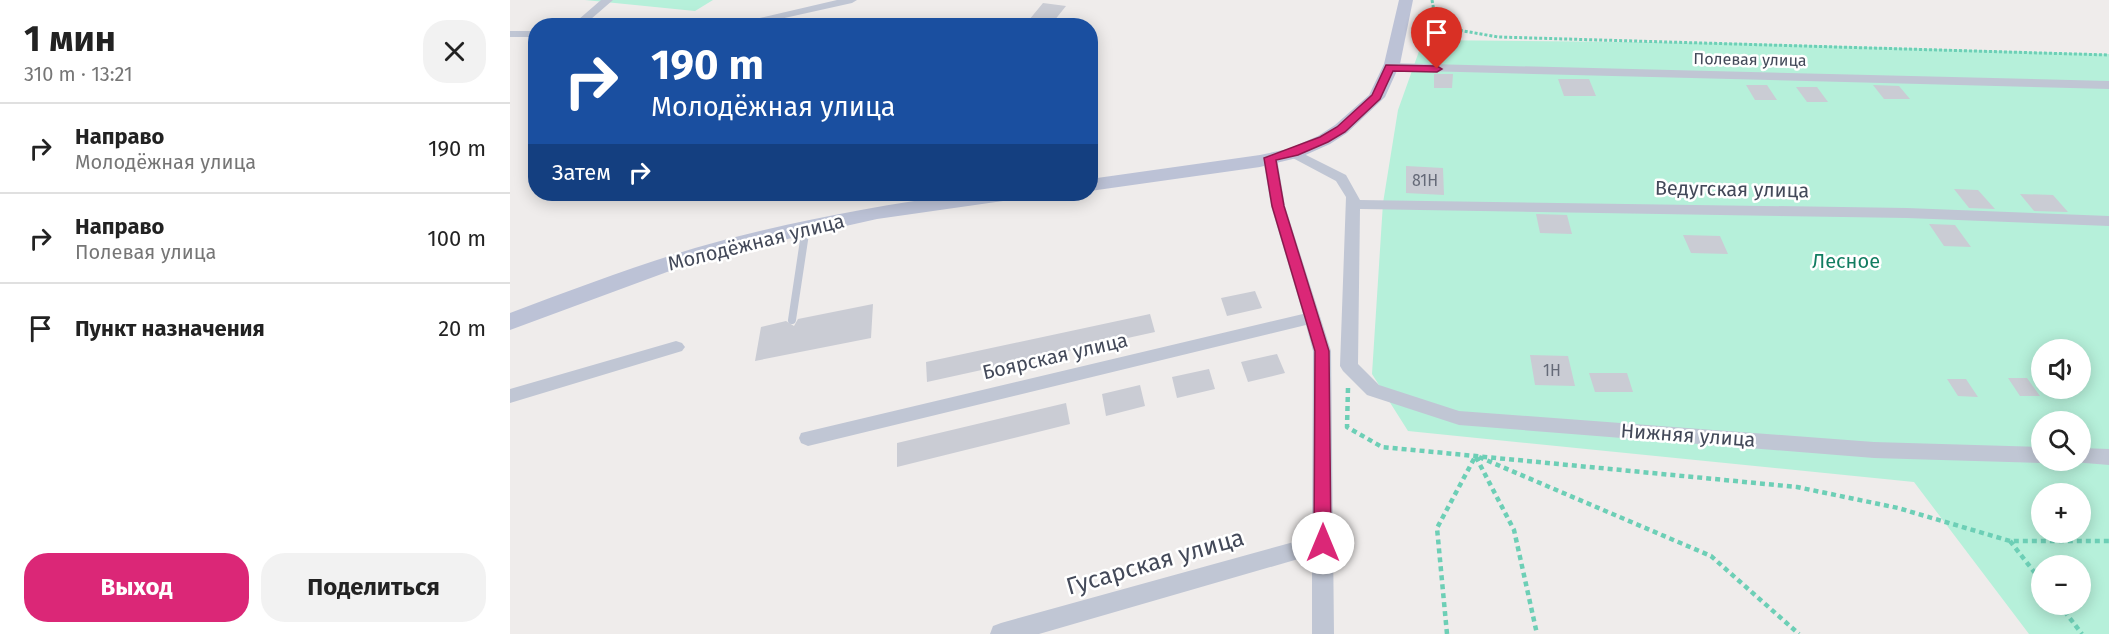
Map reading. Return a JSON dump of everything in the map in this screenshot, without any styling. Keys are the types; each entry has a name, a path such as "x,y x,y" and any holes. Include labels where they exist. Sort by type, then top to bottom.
{"main road":[{"path":"1098,183 1270,158 1294,153 1324,140 1341,129 1376,97 1390,68 1405,14 1406,0"},
{"name":"Молодёжная улица","path":"510,322 660,267 806,226 947,201"}],"street":[{"path":"586,18 608,0"},
{"path":"768,18 852,0"},
{"path":"510,34 528,34"},
{"name":"Полевая улица","path":"1390,68 2109,85"},
{"path":"1294,153 1341,178 1353,197 1349,366"},
{"path":"1270,158 1278,206 1322,351 1323,634"},
{"name":"Ведугская улица","path":"1353,204 1907,213 2109,221"},
{"name":"Боярская улица","path":"808,438 1312,318"},
{"path":"510,396 676,347"},
{"name":"Нижняя улица","path":"1349,366 1373,390 1459,418 1874,450 2031,455"},
{"path":"2091,456 2109,457"},
{"name":"Гусарская улица","path":"1001,634 1323,543"}],"lane":[{"path":"792,320 806,226"}],"path":[{"path":"1432,0 1435,16 1458,30 1498,37 2109,55"},
{"path":"1349,366 1347,427 1382,447 1797,488 1898,508 2010,541 2109,542"},
{"path":"1447,634 1437,528 1475,456"},
{"path":"1475,456 1514,530 1537,634"},
{"path":"1475,456 1712,556 1799,634"},
{"path":"2010,541 2031,568"},
{"path":"2067,615 2082,634"}],"green space":[{"path":"585,0 713,0 695,11"},
{"name":"Лесное","path":"1423,40 1734,43 2109,54 2109,634 2029,634 1914,482 1408,431 1372,374 1383,203 1398,110"}],"building":[{"path":"1043,3 1066,6 1056,18 1031,18"},
{"path":"1434,74 1453,74 1452,88 1434,88"},
{"path":"1558,79 1589,79 1596,96 1564,96"},
{"path":"1746,85 1767,85 1777,100 1755,100"},
{"path":"1873,85 1899,86 1910,99 1884,99"},
{"path":"1796,87 1817,87 1828,102 1807,102"},
{"path":"1406,166 1443,168 1444,195 1406,193"},
{"path":"1954,189 1978,190 1995,209 1969,208"},
{"path":"2020,194 2053,195 2068,212 2034,211"},
{"path":"1536,214 1567,215 1572,234 1540,233"},
{"path":"1929,224 1955,225 1971,247 1944,246"},
{"path":"1683,235 1720,236 1728,254 1691,253"},
{"path":"1255,291 1262,308 1227,316 1221,298"},
{"path":"873,304 871,338 755,361 761,327 786,321 794,326 798,319"},
{"path":"1150,314 1155,332 927,382 926,362"},
{"path":"1277,354 1285,373 1248,382 1241,362"},
{"path":"1530,355 1568,356 1575,386 1535,385"},
{"path":"1209,369 1215,389 1177,398 1172,377"},
{"path":"1589,373 1627,373 1633,392 1595,392"},
{"path":"2008,378 2027,378 2031,384 2031,396 2020,396"},
{"path":"1947,379 1966,379 1978,397 1958,396"},
{"path":"1140,385 1145,406 1106,416 1102,394"},
{"path":"1066,403 1070,424 897,467 897,443"}],"route":[{"path":"1323,543 1322,351 1278,206 1270,158 1294,153 1324,140 1341,129 1376,97 1390,68 1437,69"}]}
